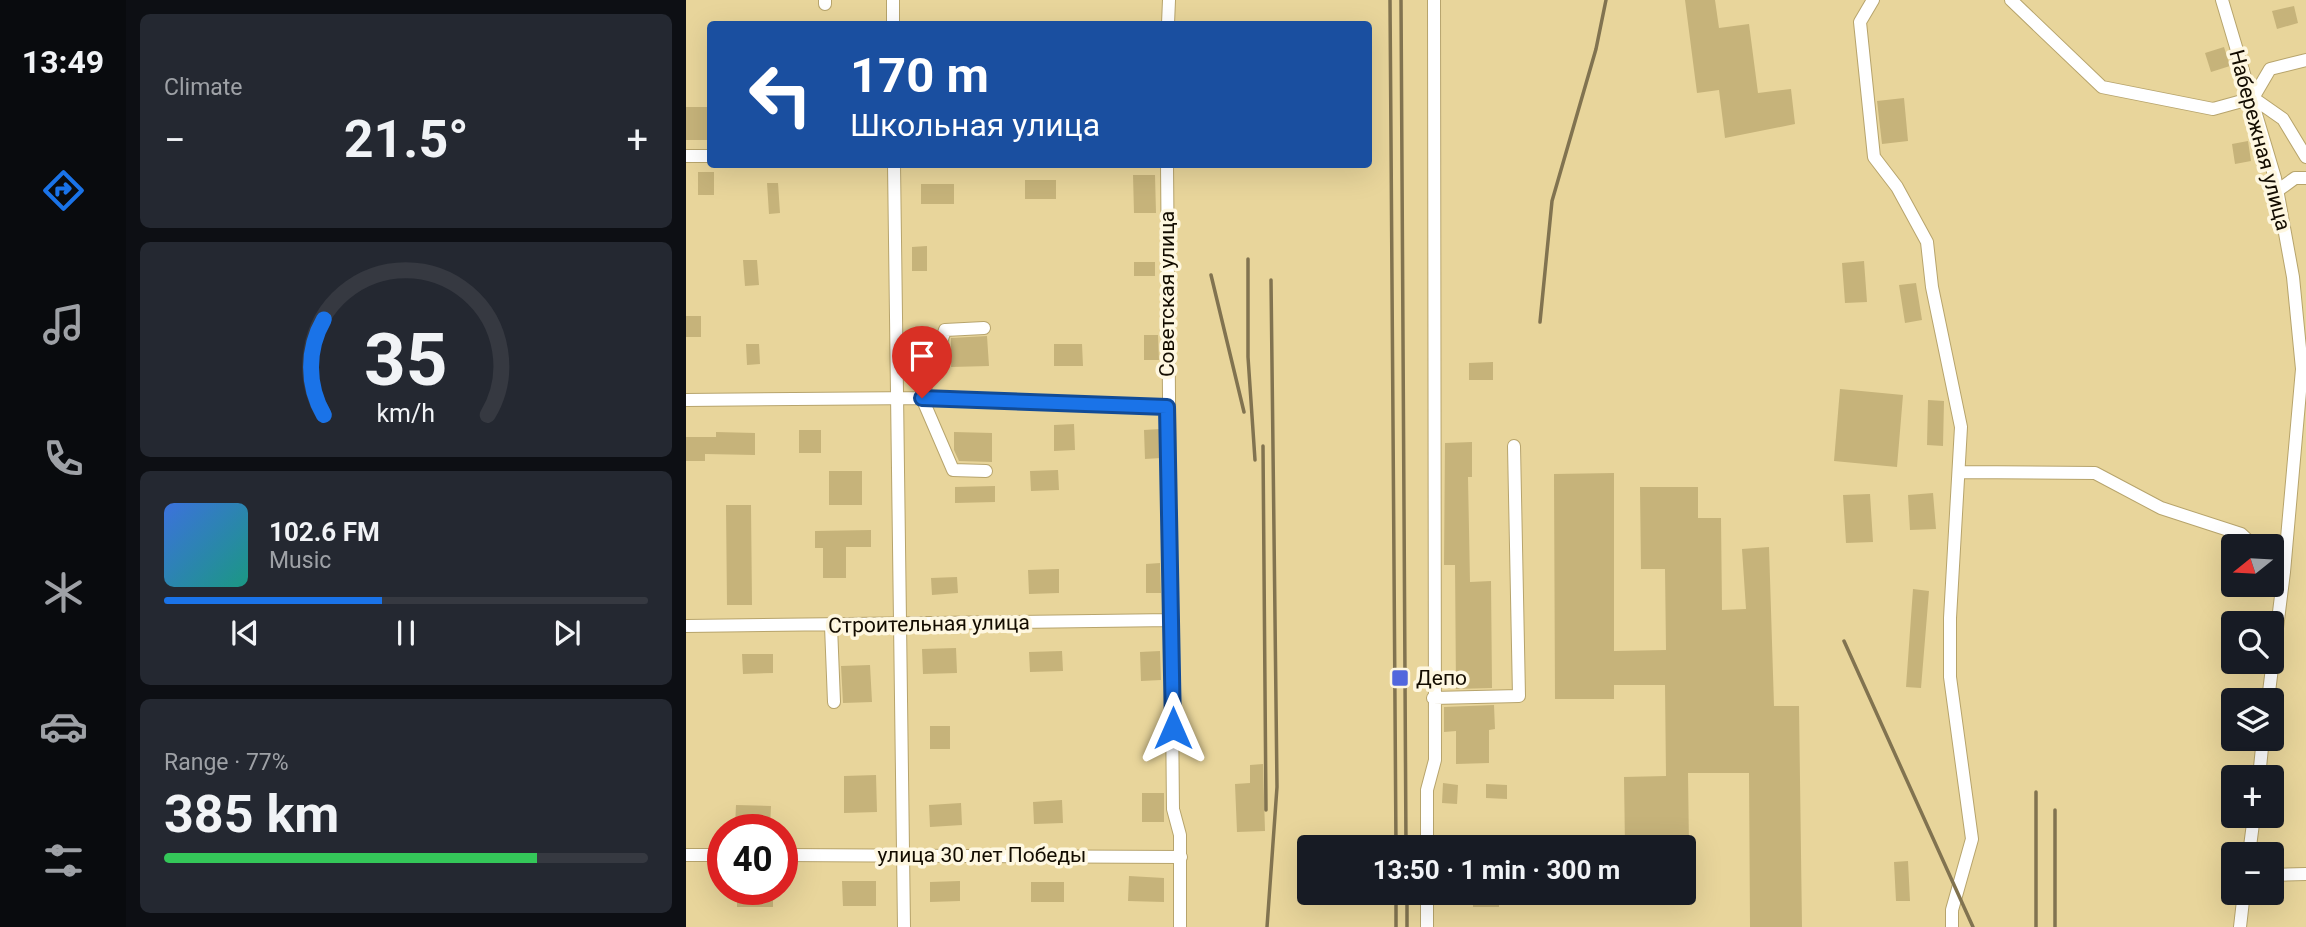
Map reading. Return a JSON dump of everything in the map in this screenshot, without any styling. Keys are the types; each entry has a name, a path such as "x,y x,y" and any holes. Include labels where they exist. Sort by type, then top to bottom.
{"street":[{"path":"892,0 893,21"},
{"path":"1168,21 1169,0"},
{"path":"1427,835 1427,790 1434,760 1434,0"},
{"path":"1873,0 1860,22 1874,157 1897,187 1927,242 1932,286 1961,427 1950,618 1950,677 1972,839 1952,911 1952,927"},
{"path":"2011,0 2102,86 2213,109 2253,98 2270,69 2306,60"},
{"name":"Набережная улица","path":"2221,0 2253,98 2277,191 2293,277 2302,369 2284,572"},
{"path":"2253,98 2283,119 2306,157"},
{"path":"686,156 707,156"},
{"path":"894,168 904,927"},
{"name":"Советская улица","path":"1167,168 1167,407 1173,809 1180,835 1180,927"},
{"path":"2277,191 2295,178 2306,178"},
{"path":"984,328 945,330 922,398 953,470 986,471"},
{"path":"686,400 922,398 1167,407"},
{"path":"1433,698 1519,696 1514,446"},
{"path":"1960,472 2095,473 2161,508 2241,534"},
{"name":"Набережная улица","path":"2270,688 2281,597"},
{"name":"Строительная улица","path":"686,626 1172,620"},
{"path":"831,626 834,702"},
{"path":"686,855 707,855"},
{"name":"улица 30 лет Победы","path":"798,855 1181,857"},
{"path":"2284,875 2306,874"},
{"path":"1427,905 1427,927"},
{"path":"2240,927 2243,905"}],"building":[{"path":"1685,0 1715,0 1719,28 1749,24 1758,93 1791,89 1795,124 1725,138 1719,90 1697,93"},
{"path":"2294,6 2298,23 2277,29 2272,11"},
{"path":"2224,47 2230,66 2211,72 2205,53"},
{"path":"1904,98 1908,141 1882,144 1877,101"},
{"path":"686,107 707,107 707,140 686,140"},
{"path":"2248,141 2251,161 2235,164 2232,144"},
{"path":"698,172 714,172 714,195 698,195"},
{"path":"1133,175 1155,175 1156,213 1134,213"},
{"path":"1025,180 1056,180 1056,199 1025,199"},
{"path":"767,183 778,183 780,213 769,214"},
{"path":"921,184 954,184 954,204 921,204"},
{"path":"927,246 927,271 912,271 912,247"},
{"path":"743,260 757,260 759,285 745,286"},
{"path":"1864,261 1867,302 1845,303 1842,263"},
{"path":"1134,262 1155,262 1155,276 1134,276"},
{"path":"1916,283 1922,320 1905,323 1899,285"},
{"path":"686,316 701,316 701,337 686,337"},
{"path":"1144,335 1158,335 1159,360 1144,360"},
{"path":"987,336 989,366 951,367 951,338"},
{"path":"746,344 759,344 760,364 747,365"},
{"path":"1054,344 1082,344 1083,366 1054,366"},
{"path":"1493,362 1493,380 1469,380 1469,363"},
{"path":"1840,389 1903,395 1897,467 1834,461"},
{"path":"1928,400 1944,401 1943,446 1927,445"},
{"path":"1074,424 1075,450 1054,451 1054,425"},
{"path":"1160,429 1161,458 1145,459 1144,430"},
{"path":"799,430 821,430 821,453 799,453"},
{"path":"716,432 755,433 755,455 705,454 705,461 686,461 686,437 716,437"},
{"path":"954,432 992,433 992,462 959,461 954,450"},
{"path":"1472,442 1472,477 1468,477 1470,582 1491,581 1492,688 1456,689 1455,565 1444,565 1445,443"},
{"path":"1058,470 1059,490 1031,491 1030,471"},
{"path":"829,471 862,471 862,505 829,505"},
{"path":"1614,473 1614,651 1666,650 1665,569 1641,569 1640,487 1698,487 1698,518 1721,518 1722,610 1746,609 1742,549 1769,547 1774,706 1799,706 1802,927 1750,927 1749,773 1688,773 1689,835 1625,835 1624,777 1666,776 1665,685 1614,685 1614,699 1555,699 1554,474"},
{"path":"995,486 995,502 955,503 955,487"},
{"path":"1933,493 1936,529 1910,530 1908,495"},
{"path":"1870,494 1873,542 1846,543 1843,495"},
{"path":"726,505 751,505 752,605 727,605"},
{"path":"871,530 871,547 846,547 846,578 823,578 823,548 815,548 815,531"},
{"path":"1160,563 1161,593 1146,593 1146,564"},
{"path":"1059,569 1059,593 1029,594 1028,570"},
{"path":"957,577 958,593 932,595 931,578"},
{"path":"1913,589 1929,591 1921,688 1906,687"},
{"path":"956,648 957,673 923,674 922,649"},
{"path":"1062,651 1063,671 1030,672 1029,652"},
{"path":"1160,651 1161,680 1141,681 1140,652"},
{"path":"742,654 773,654 773,673 743,674"},
{"path":"870,665 872,702 843,703 841,666"},
{"path":"1494,705 1495,729 1489,730 1489,763 1456,764 1456,731 1444,732 1444,707"},
{"path":"930,726 950,726 950,749 930,749"},
{"path":"1263,764 1265,831 1237,832 1235,784 1250,783 1250,765"},
{"path":"876,775 877,812 844,813 844,776"},
{"path":"1443,783 1458,785 1457,804 1442,803"},
{"path":"1486,784 1507,785 1507,799 1486,798"},
{"path":"1142,793 1164,793 1164,822 1142,822"},
{"path":"1062,800 1063,823 1034,824 1033,802"},
{"path":"961,803 962,825 930,827 929,805"},
{"path":"736,805 771,806 771,814 736,814"},
{"path":"1908,861 1910,901 1896,901 1894,862"},
{"path":"1129,876 1164,878 1164,902 1128,901"},
{"path":"842,881 876,881 876,906 843,906"},
{"path":"960,881 960,901 930,902 930,882"},
{"path":"1031,882 1064,882 1064,902 1031,902"},
{"path":"737,905 773,905 773,907"},
{"path":"1473,905 1499,905 1499,907"}],"railway":[{"path":"1390,0 1396,835"},
{"path":"1401,0 1406,835"},
{"path":"1540,322 1552,201 1596,49 1606,0"},
{"path":"1248,259 1248,357 1255,460"},
{"path":"1211,275 1244,412"},
{"path":"1267,927 1277,787 1271,280"},
{"path":"1263,446 1266,810"},
{"path":"1844,641 1973,927"},
{"path":"2036,792 2036,927"},
{"path":"2055,810 2055,927"},
{"path":"1396,905 1396,927"},
{"path":"1407,905 1407,927"}],"place":[{"name":"Депо","path":"1400,678"}],"route":[{"path":"922,398 1167,407 1172,554 1173,728"}]}
